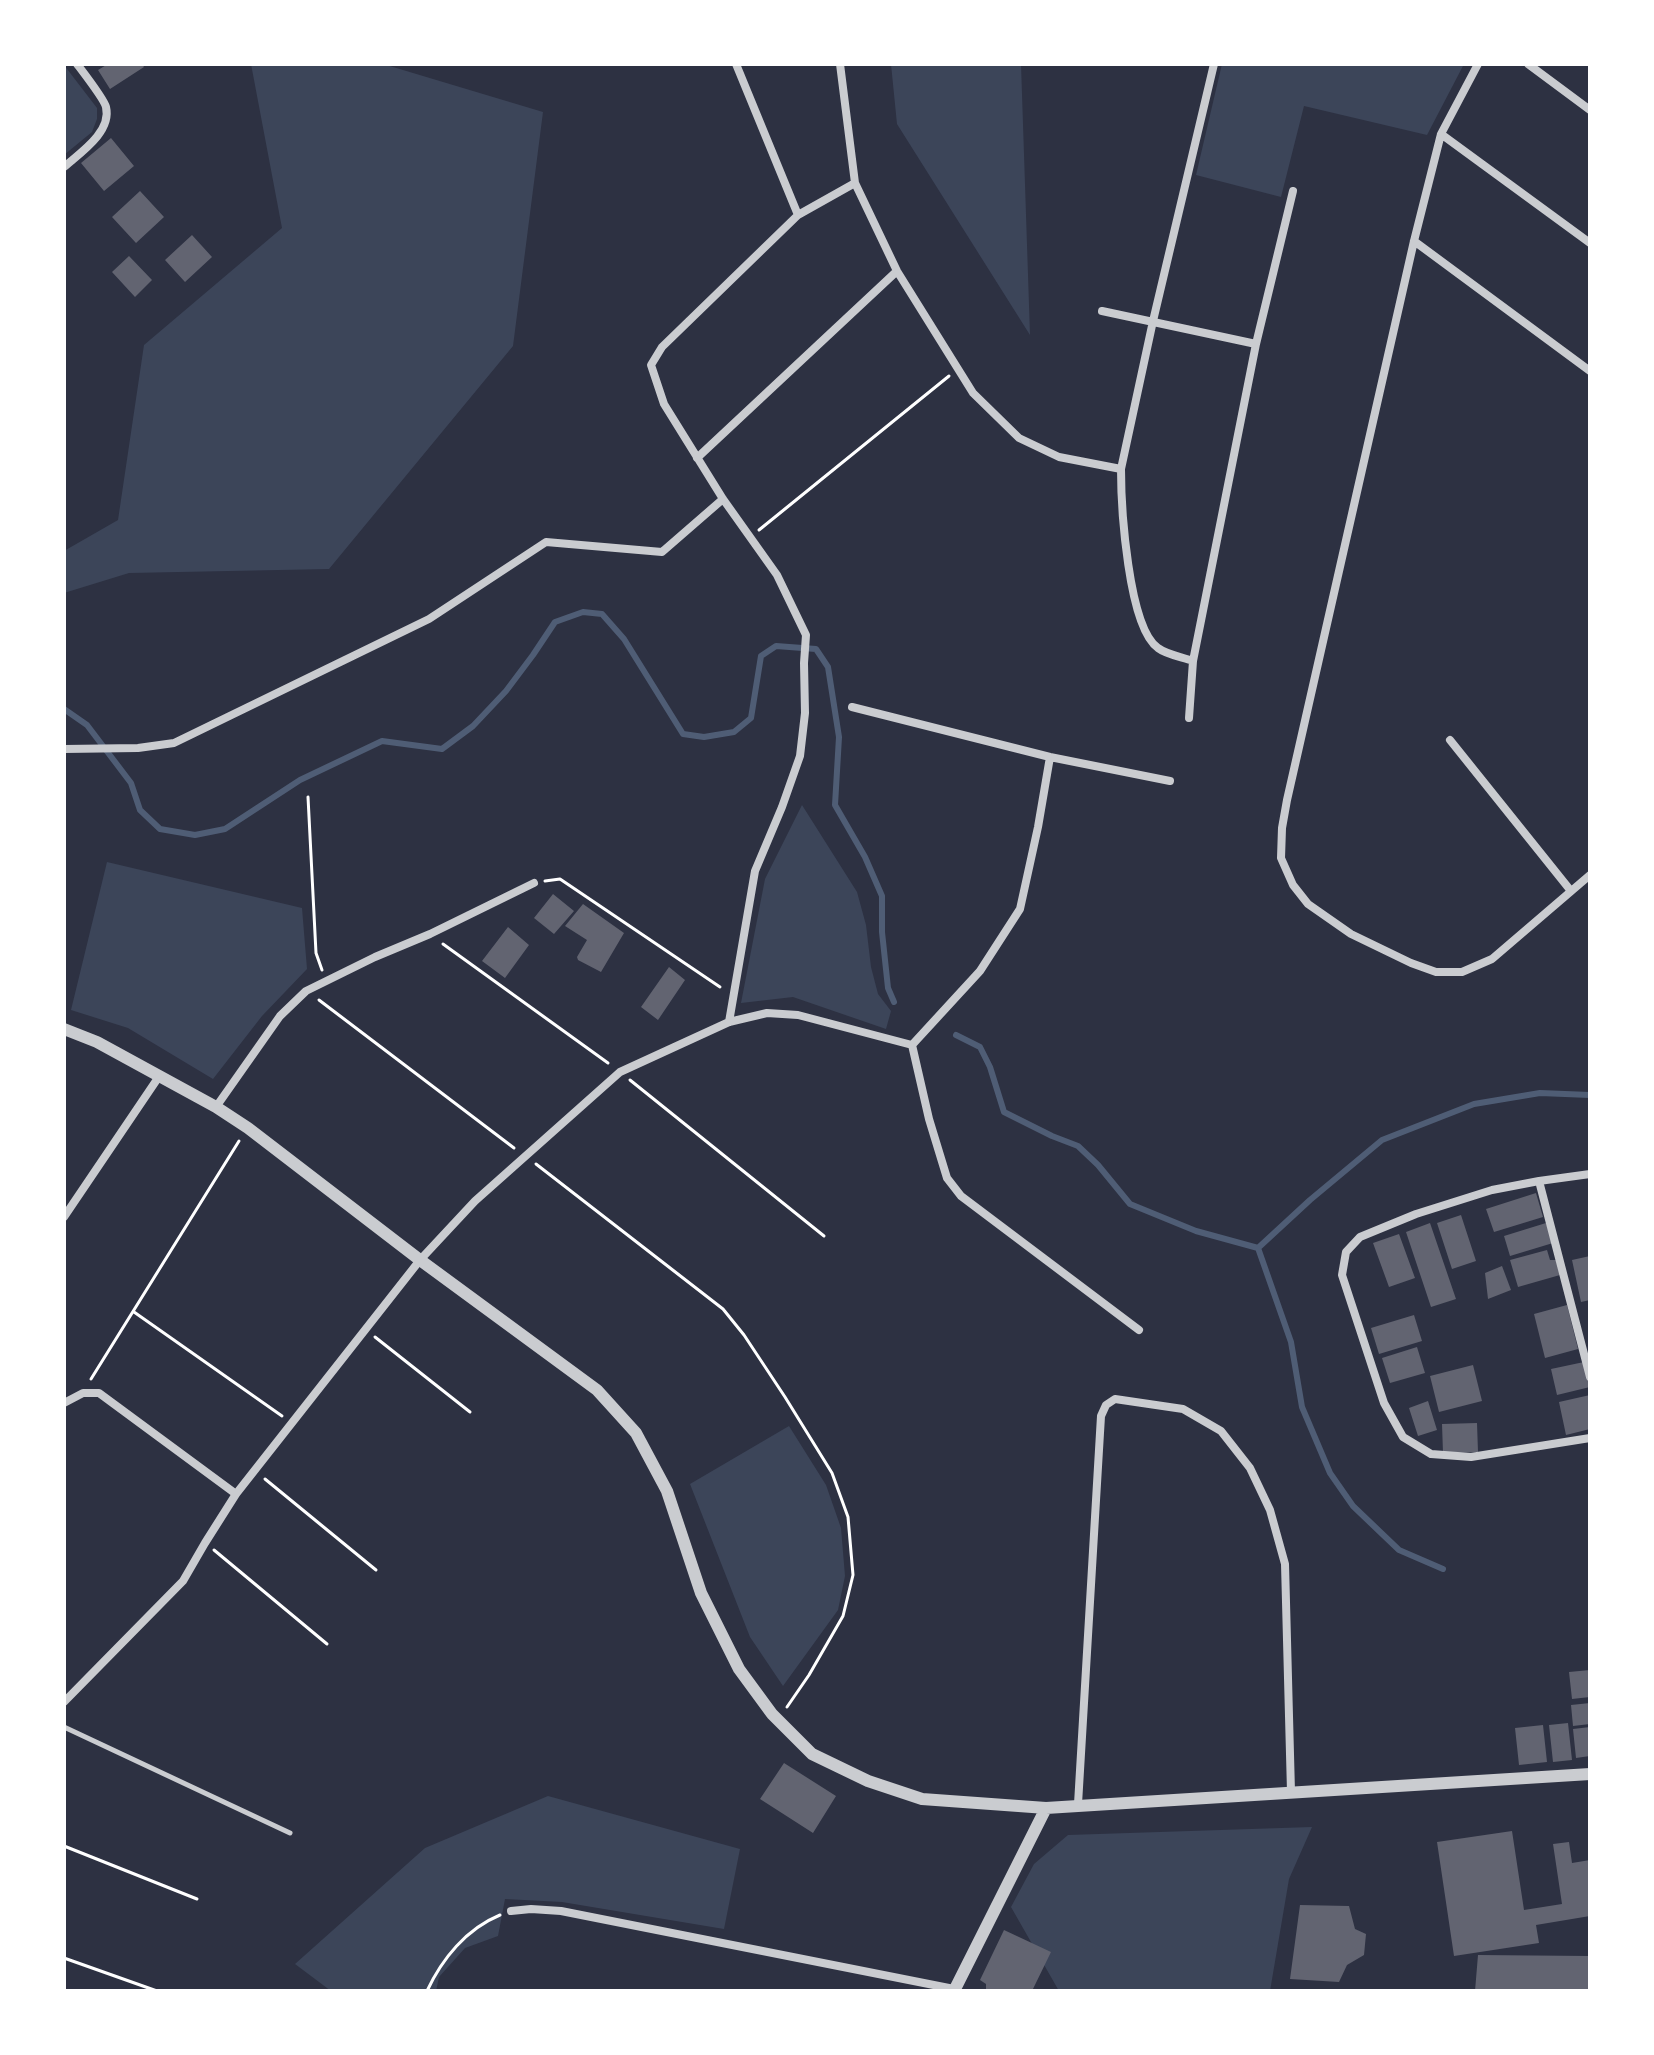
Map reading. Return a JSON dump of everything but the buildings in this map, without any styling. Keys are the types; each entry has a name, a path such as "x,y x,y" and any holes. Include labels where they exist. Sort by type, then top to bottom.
{"street":[{"path":"64,167 105,126 106,106 77,64"},
{"path":"736,64 798,215"},
{"path":"840,64 855,183 897,271 973,393 1019,438 1059,457 1121,469"},
{"path":"1193,661 1158,648 1145,630 1137,611 1121,504 1121,469 1214,64"},
{"path":"1478,64 1441,134 1414,241 1287,800 1281,858 1293,885 1308,904 1351,934 1436,972 1462,972 1492,959 1590,875"},
{"path":"1528,64 1590,110"},
{"path":"1441,134 1590,243"},
{"path":"729,1022 755,871 800,756 805,713 806,635 777,575 723,499 664,404 651,365 662,347 798,215 855,183"},
{"path":"1189,718 1193,661 1256,344 1293,191"},
{"path":"1414,241 1590,371"},
{"path":"697,458 897,271"},
{"path":"1102,311 1256,344"},
{"path":"64,749 138,748 174,743 429,619 546,542 662,552 723,499"},
{"path":"852,707 1050,757 1170,781"},
{"path":"1450,740 1571,891"},
{"path":"912,1045 980,971 1020,909 1050,757"},
{"path":"216,1107 280,1016 306,991 534,883"},
{"path":"64,1702 183,1581 236,1494 420,1260 475,1201 620,1072 729,1022 767,1013 798,1015 912,1045"},
{"path":"64,1029 97,1042 160,1075 248,1128 597,1390 636,1433 667,1491 701,1593 739,1669 778,1720 812,1754 868,1781 922,1799 1046,1808 1590,1774"},
{"path":"912,1045 947,1178 961,1196 1139,1330"},
{"path":"64,1217 160,1075"},
{"path":"1590,1174 1492,1190 1360,1237 1346,1252 1342,1275 1384,1403 1403,1437 1431,1454 1471,1457 1590,1438"},
{"path":"1539,1181 1590,1377"},
{"path":"64,1403 83,1393 99,1393 236,1494"},
{"path":"1078,1804 1101,1416 1106,1405 1115,1399 1183,1409 1221,1431 1250,1468 1270,1510 1285,1564 1291,1792"},
{"path":"511,1911 561,1911 954,1990 1046,1808"}],"lane":[{"path":"64,1727 290,1833"}],"path":[{"path":"750,538 958,369"},
{"path":"308,797 316,953 326,981"},
{"path":"534,883 560,879 733,996"},
{"path":"306,991 723,1309 785,1397 832,1473 848,1517 853,1575 843,1616 809,1675 778,1720"},
{"path":"83,1393 248,1128"},
{"path":"133,1312 292,1423"},
{"path":"366,1329 470,1412"},
{"path":"256,1471 376,1570"},
{"path":"205,1543 327,1644"},
{"path":"64,1846 197,1899"},
{"path":"427,1991 456,1946 481,1924 511,1911"},
{"path":"64,1958 157,1991"}],"shaded area":[{"path":"251,64 383,64 543,112 513,346 329,569 129,573 64,593 64,551 118,520 144,345 282,228"},
{"path":"891,64 1021,64 1030,335 897,124"},
{"path":"1222,64 1464,64 1427,135 1304,106 1281,197 1196,175"},
{"path":"64,65 97,108 97,119 92,132 64,155"},
{"path":"802,805 857,892 878,994 891,1011 886,1029 793,997 741,1003 765,879"},
{"path":"107,862 302,908 307,969 262,1016 213,1079 128,1028 71,1010"},
{"path":"789,1426 826,1485 841,1528 845,1576 838,1610 783,1686 750,1637 690,1484"},
{"path":"548,1796 740,1849 724,1929 562,1902 505,1899 498,1936 465,1948 439,1977 436,1991 331,1991 295,1964 425,1848"},
{"path":"1312,1827 1289,1879 1270,1991 1059,1991 1011,1907 1034,1864 1068,1835"}],"waterway":[{"path":"64,709 87,725 131,783 140,810 160,829 195,835 225,829 300,780 382,741 442,749 473,726 506,691 555,622 583,612 602,614 624,639 683,734 704,737 734,732 751,718 761,656 776,646 816,649 828,667 839,737 835,805 865,857 882,896 888,988 894,1002"},
{"path":"956,1035 980,1047 990,1067 1004,1112 1078,1146 1130,1204 1196,1231 1258,1248"},
{"path":"1258,1248 1382,1140 1474,1104 1540,1093 1590,1095"},
{"path":"1258,1248 1291,1342 1302,1407 1330,1473 1353,1506 1399,1550 1443,1569"}]}
